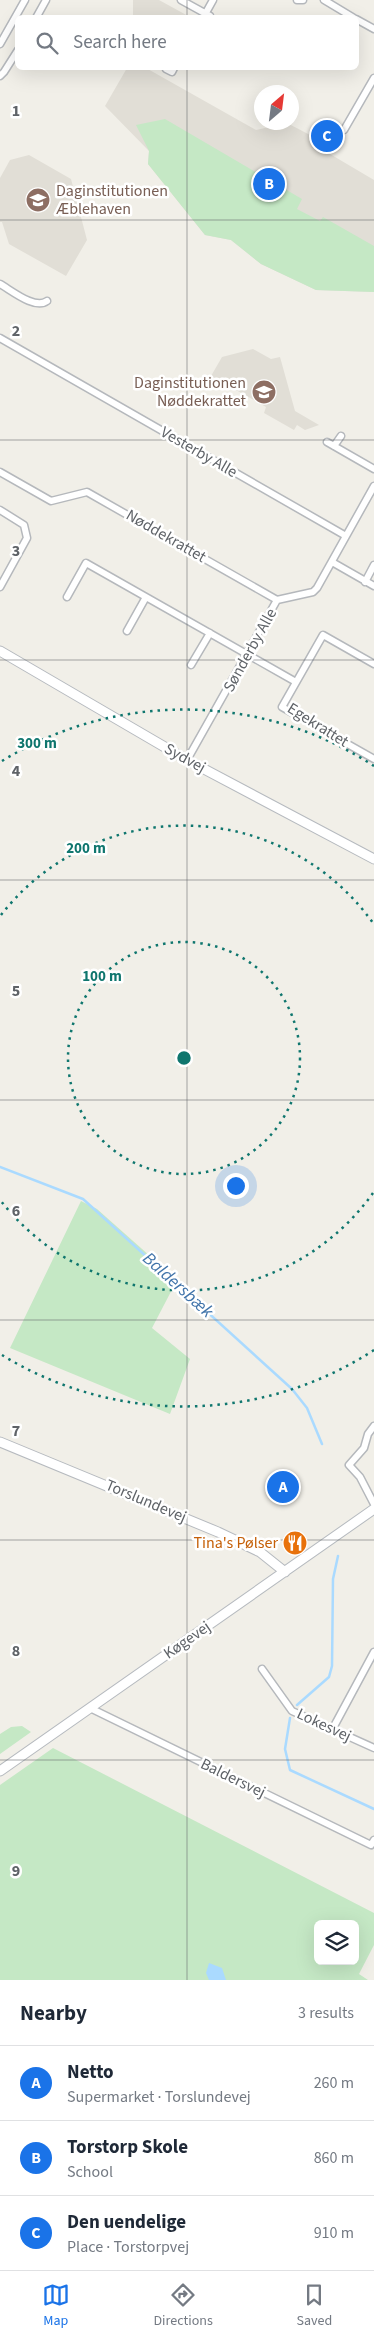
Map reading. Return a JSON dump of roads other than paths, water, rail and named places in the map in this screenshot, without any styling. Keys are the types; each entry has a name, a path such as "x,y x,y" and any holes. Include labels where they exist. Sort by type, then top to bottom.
{"street":[{"path":"16,15 25,0"},
{"path":"38,15 46,0"},
{"path":"181,0 204,15"},
{"path":"206,15 213,0"},
{"path":"297,0 303,0"},
{"path":"324,0 350,15"},
{"path":"0,44 15,18"},
{"path":"359,20 374,29"},
{"path":"0,76 15,55"},
{"path":"344,130 374,78"},
{"path":"0,284 36,304 43,304 47,301"},
{"name":"Vesterby Alle","path":"0,338 346,536"},
{"path":"334,446 340,436"},
{"path":"327,442 374,469"},
{"name":"Nøddekrattet","path":"0,472 51,501 87,492 277,600"},
{"name":"Sønderby Alle","path":"188,760 277,600 313,592 332,562 374,486"},
{"path":"0,510 24,525 27,538 0,587"},
{"path":"332,562 374,586"},
{"name":"Egekrattet","path":"67,596 86,563 296,682"},
{"path":"365,582 374,565"},
{"path":"127,631 146,597"},
{"path":"191,665 210,633"},
{"name":"Egekrattet","path":"374,664 323,635 282,706 374,759"},
{"name":"Sydvej","path":"0,651 188,760 374,859"},
{"path":"374,1426 368,1434 364,1448 349,1465 360,1477 374,1504"},
{"name":"Torslundevej","path":"0,1442 222,1534 260,1552 285,1572"},
{"name":"Køgevej","path":"0,1770 374,1510"},
{"path":"332,1730 374,1652"},
{"name":"Lokesvej","path":"262,1669 292,1711 374,1748"},
{"name":"Baldersvej","path":"90,1708 371,1845 374,1840"}],"water":[{"path":"209,1963 222,1968 226,1980 209,1980 206,1973"}],"waterway":[{"name":"Baldersbæk","path":"0,1167 83,1199 292,1389 307,1408 322,1444"},
{"name":"Baldersbæk","path":"297,1705 329,1677 332,1666 333,1579 338,1556"},
{"name":"Baldersbæk","path":"290,1718 285,1749 290,1770 374,1809"}],"place":[{"name":"Den uendelige","path":"327,136"},
{"name":"Torstorp Skole","path":"269,184"},
{"name":"Daginstitutionen Æblehaven","path":"38,200"},
{"name":"Daginstitutionen Nøddekrattet","path":"264,392"},
{"name":"Netto","path":"283,1487"},
{"name":"Tina's Pølser","path":"295,1543"}]}
